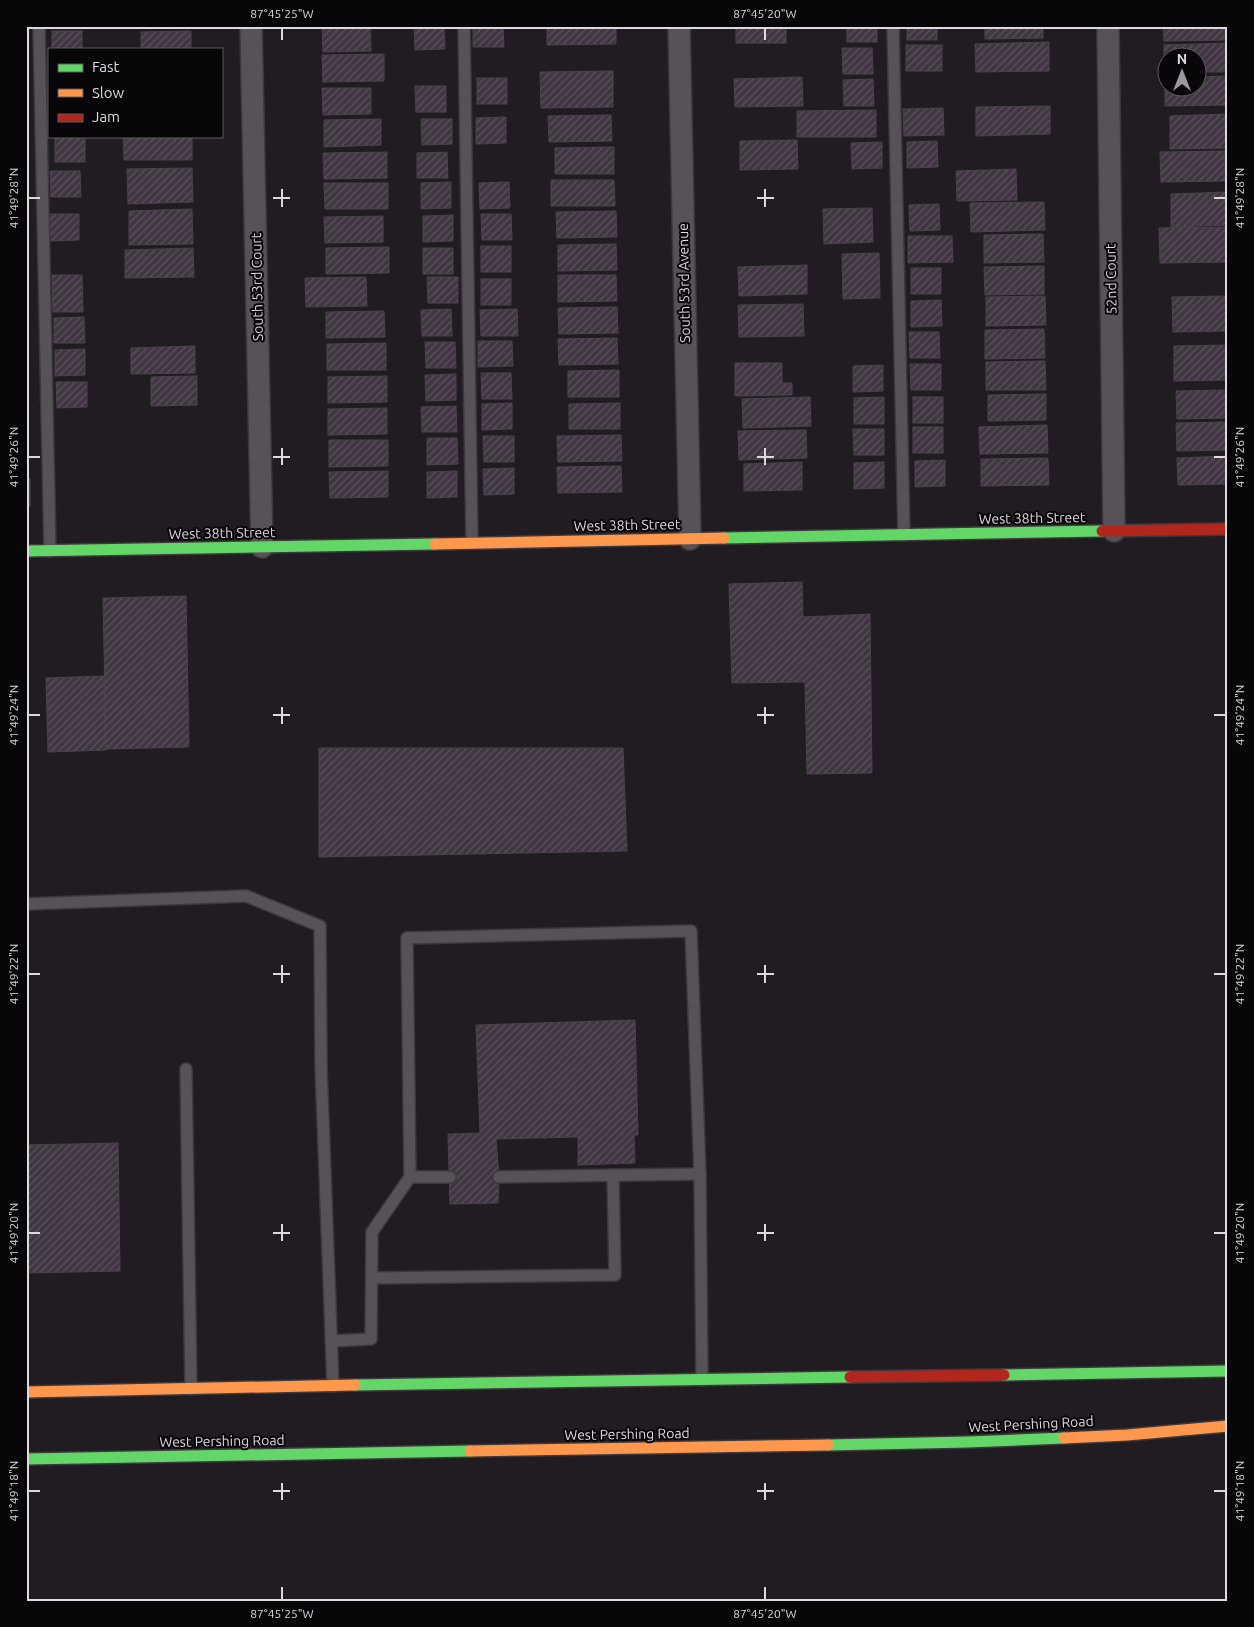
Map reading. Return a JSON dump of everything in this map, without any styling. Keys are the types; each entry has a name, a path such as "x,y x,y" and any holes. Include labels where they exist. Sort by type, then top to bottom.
{"main road":[{"name":"West 38th Street","path":"26,551 1228,529"},
{"path":"26,1392 1228,1370"},
{"name":"West Pershing Road","path":"26,1459 968,1442 1127,1435 1228,1426"}],"street":[{"name":"South 53rd Court","path":"251,26 262,547"},
{"name":"South 53rd Avenue","path":"679,26 690,539"},
{"name":"52nd Court","path":"1108,26 1114,531"}],"lane":[{"path":"39,26 50,551"},
{"path":"464,26 472,543"},
{"path":"893,26 904,535"},
{"path":"26,904 246,896 320,926 321,1066 333,1386"},
{"path":"331,1341 371,1339 372,1232 410,1177 408,938 691,931 700,1174 702,1380"},
{"path":"186,1069 190,1389"},
{"path":"499,1177 700,1174"},
{"path":"372,1278 615,1275 613,1175"},
{"path":"410,1177 450,1177"}],"building":[{"path":"322,26 370,26 371,51 323,52"},
{"path":"414,26 444,26 445,49 415,50"},
{"path":"473,26 503,26 504,47 473,47"},
{"path":"547,26 616,26 616,44 547,45"},
{"path":"736,26 786,26 786,43 736,43"},
{"path":"847,26 877,26 877,42 847,42"},
{"path":"907,26 937,26 937,40 907,40"},
{"path":"985,26 1043,26 1043,38 985,39"},
{"path":"1163,26 1228,26 1228,40 1164,41"},
{"path":"52,31 82,31 82,48 52,48"},
{"path":"191,31 191,48 141,48 141,32"},
{"path":"1049,42 1049,71 976,72 975,44"},
{"path":"1228,43 1228,72 1206,72 1206,48 1164,48 1164,45"},
{"path":"906,45 942,45 942,71 906,71"},
{"path":"842,48 872,48 873,74 843,74"},
{"path":"384,54 384,81 323,82 322,55"},
{"path":"613,71 613,107 541,108 540,72"},
{"path":"1228,76 1228,105 1165,106 1165,98 1206,98 1206,77"},
{"path":"802,77 803,106 735,107 734,79"},
{"path":"477,78 507,78 507,104 477,104"},
{"path":"873,79 874,106 844,106 843,80"},
{"path":"415,86 446,86 446,112 416,112"},
{"path":"322,88 371,88 371,114 323,115"},
{"path":"1050,106 1050,134 976,136 976,107"},
{"path":"943,108 944,135 904,136 903,109"},
{"path":"876,110 876,137 797,137 797,111"},
{"path":"1228,114 1228,148 1170,149 1170,116"},
{"path":"611,115 612,141 549,142 548,116"},
{"path":"506,117 506,143 476,144 476,118"},
{"path":"381,119 381,145 324,147 324,120"},
{"path":"421,119 452,119 452,144 422,145"},
{"path":"55,138 85,138 85,162 55,162"},
{"path":"123,138 192,138 192,160 124,160"},
{"path":"797,140 798,169 740,170 740,141"},
{"path":"937,141 938,167 907,168 907,142"},
{"path":"882,142 882,168 852,169 851,143"},
{"path":"614,147 614,174 555,174 555,148"},
{"path":"1225,151 1226,181 1161,182 1160,152"},
{"path":"387,152 387,178 324,179 323,153"},
{"path":"447,152 448,178 417,178 417,153"},
{"path":"192,168 193,202 128,204 127,169"},
{"path":"1016,169 1017,200 957,201 956,171"},
{"path":"50,171 80,171 81,197 51,197"},
{"path":"551,180 614,180 615,206 551,206"},
{"path":"451,182 451,208 421,209 421,183"},
{"path":"509,182 510,208 480,209 479,183"},
{"path":"324,183 388,183 388,209 325,209"},
{"path":"1228,192 1228,225 1171,227 1171,194"},
{"path":"1044,202 1045,230 971,232 970,203"},
{"path":"939,204 940,230 910,231 909,205"},
{"path":"872,208 873,242 824,244 823,209"},
{"path":"192,209 193,244 129,245 129,211"},
{"path":"616,211 617,237 557,238 556,212"},
{"path":"48,214 79,214 79,240 49,241"},
{"path":"481,214 511,214 512,240 482,240"},
{"path":"453,215 453,241 423,242 423,216"},
{"path":"383,216 383,242 325,243 324,217"},
{"path":"1228,227 1228,262 1160,263 1159,228"},
{"path":"1043,234 1044,262 984,263 984,235"},
{"path":"908,236 952,236 953,262 908,263"},
{"path":"616,244 617,270 558,271 558,245"},
{"path":"481,246 511,246 511,272 481,272"},
{"path":"389,247 389,273 326,274 326,248"},
{"path":"193,248 194,277 125,278 125,250"},
{"path":"423,248 453,248 453,274 423,274"},
{"path":"879,253 880,298 843,299 842,254"},
{"path":"807,265 807,294 739,296 738,267"},
{"path":"1044,266 1044,294 985,295 984,267"},
{"path":"911,268 941,268 941,294 911,294"},
{"path":"52,275 82,275 83,312 53,312"},
{"path":"558,275 616,275 617,301 558,302"},
{"path":"366,277 367,306 306,307 305,278"},
{"path":"427,277 458,277 458,303 428,303"},
{"path":"481,279 511,279 511,305 481,305"},
{"path":"1045,296 1046,325 986,326 986,297"},
{"path":"1228,296 1228,331 1173,332 1172,297"},
{"path":"941,300 942,326 911,327 911,301"},
{"path":"803,304 804,336 739,337 738,305"},
{"path":"617,307 618,333 559,334 558,308"},
{"path":"451,309 452,336 422,336 421,310"},
{"path":"517,309 518,336 481,336 480,310"},
{"path":"384,311 385,337 326,338 326,312"},
{"path":"84,317 85,343 54,343 54,318"},
{"path":"1044,329 1045,358 985,359 985,330"},
{"path":"909,332 939,332 940,358 910,358"},
{"path":"617,338 618,364 559,365 558,339"},
{"path":"478,341 512,341 513,366 478,367"},
{"path":"425,342 455,342 456,368 426,368"},
{"path":"386,343 386,370 327,370 327,344"},
{"path":"1228,345 1228,380 1174,381 1174,346"},
{"path":"195,346 195,373 131,374 131,348"},
{"path":"85,349 85,375 55,376 55,350"},
{"path":"1045,361 1046,390 986,390 986,362"},
{"path":"735,363 782,363 782,383 792,383 792,395 735,396"},
{"path":"910,364 941,364 941,390 911,390"},
{"path":"883,365 883,391 853,392 853,366"},
{"path":"619,370 619,397 568,397 568,371"},
{"path":"481,373 511,373 512,399 482,399"},
{"path":"456,374 456,400 426,401 425,375"},
{"path":"197,376 197,405 151,406 151,377"},
{"path":"387,376 387,402 328,403 328,377"},
{"path":"56,382 87,382 87,407 57,408"},
{"path":"1228,390 1228,418 1177,419 1176,391"},
{"path":"1046,394 1046,420 988,421 988,395"},
{"path":"810,397 811,426 743,428 742,399"},
{"path":"884,397 884,424 854,424 854,398"},
{"path":"913,397 943,397 943,423 913,423"},
{"path":"512,403 512,429 482,430 482,404"},
{"path":"620,403 620,429 569,429 569,404"},
{"path":"456,406 457,432 422,432 421,407"},
{"path":"387,408 387,434 328,435 328,409"},
{"path":"1228,422 1228,450 1177,451 1176,423"},
{"path":"1047,425 1048,453 980,454 979,427"},
{"path":"913,427 943,427 943,453 913,453"},
{"path":"853,429 884,429 884,455 854,455"},
{"path":"806,430 807,458 739,460 738,431"},
{"path":"621,435 622,461 558,462 557,436"},
{"path":"483,436 514,436 514,462 484,462"},
{"path":"427,438 457,438 458,464 427,465"},
{"path":"329,440 388,440 388,466 329,467"},
{"path":"1228,456 1228,484 1178,485 1177,458"},
{"path":"1048,458 1049,485 981,486 981,459"},
{"path":"945,460 945,486 915,487 915,461"},
{"path":"802,462 802,490 744,491 744,464"},
{"path":"884,462 884,488 854,489 854,463"},
{"path":"621,466 622,492 558,493 557,467"},
{"path":"514,468 514,494 484,495 483,469"},
{"path":"388,471 388,497 330,498 329,472"},
{"path":"457,471 457,497 427,498 427,472"},
{"path":"26,479 30,479 30,506 26,506"},
{"path":"802,582 803,617 870,614 872,773 807,774 805,682 732,683 729,584"},
{"path":"186,596 189,747 106,749 103,598"},
{"path":"104,676 106,750 48,752 46,678"},
{"path":"319,748 623,748 627,851 319,857"},
{"path":"635,1020 638,1135 634,1135 635,1163 578,1165 578,1137 496,1139 499,1177 498,1203 450,1204 448,1134 480,1133 476,1025"},
{"path":"118,1143 120,1271 26,1273 26,1145"}],"traffic: fast":[{"path":"724,538 1102,531"},
{"path":"26,551 435,544"},
{"path":"1004,1375 1228,1371"},
{"path":"355,1385 850,1377"},
{"path":"828,1445 1064,1438"},
{"path":"26,1459 470,1451"}],"traffic: slow":[{"path":"435,544 724,538"},
{"path":"26,1392 355,1385"},
{"path":"1064,1438 1127,1435 1228,1426"},
{"path":"470,1451 828,1445"}],"traffic: jam":[{"path":"1102,531 1228,529"},
{"path":"850,1377 1004,1375"}]}
